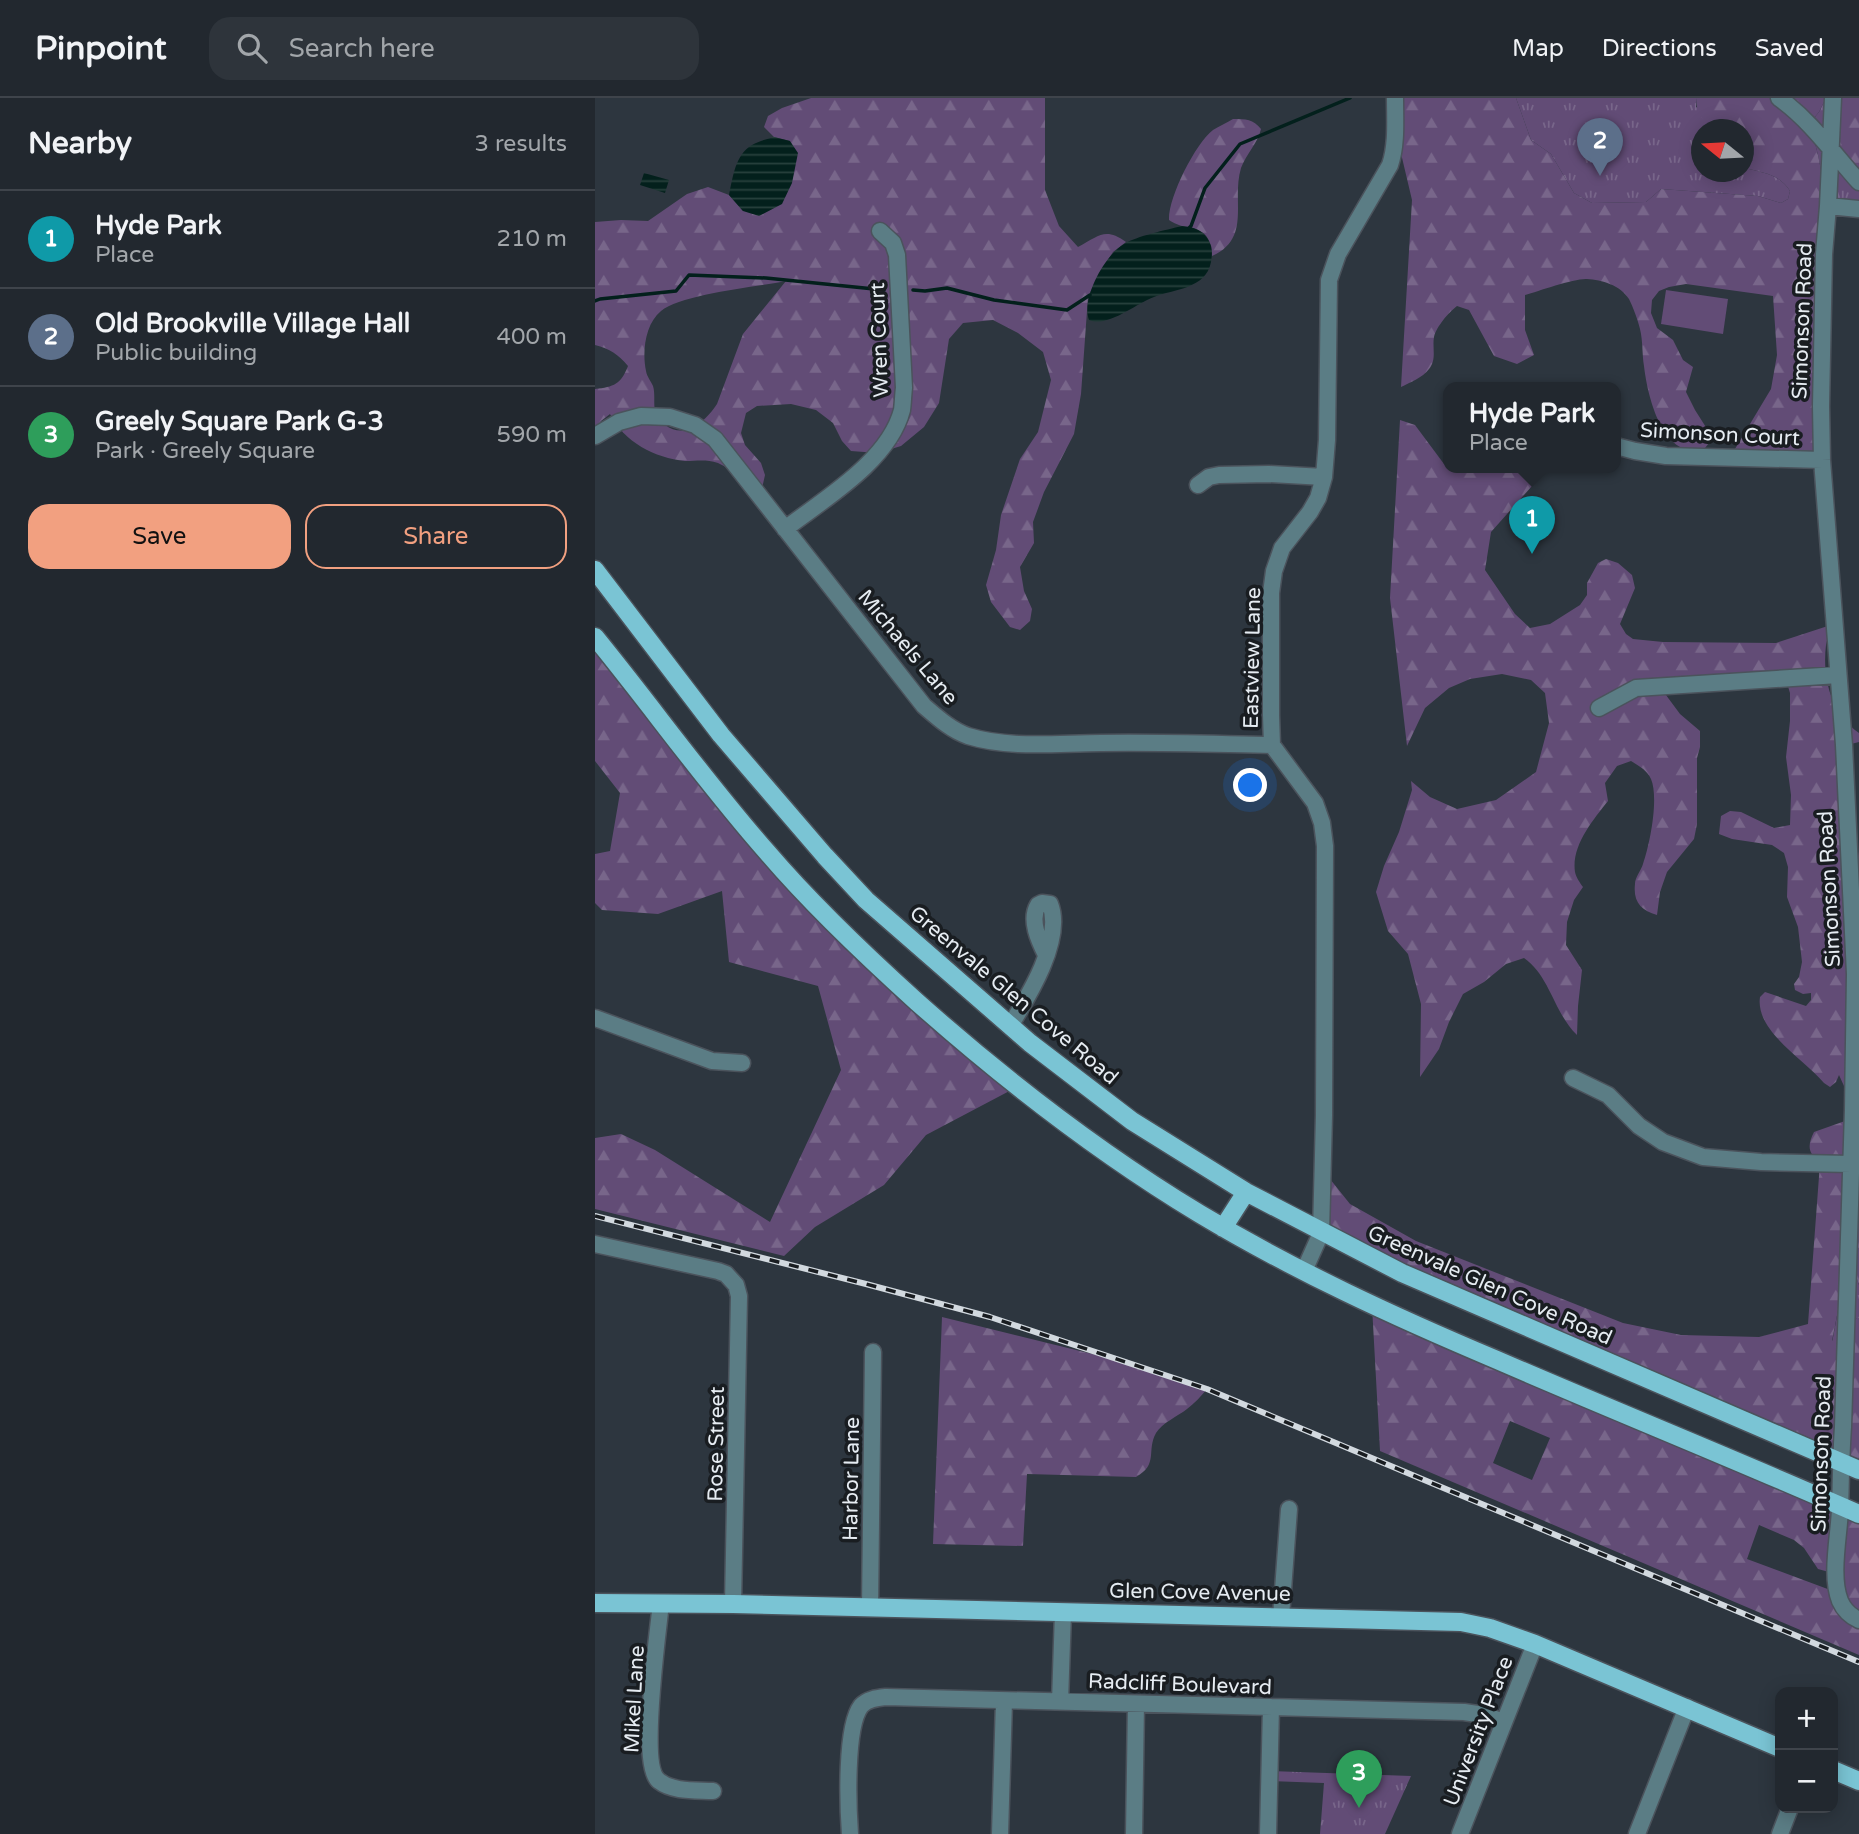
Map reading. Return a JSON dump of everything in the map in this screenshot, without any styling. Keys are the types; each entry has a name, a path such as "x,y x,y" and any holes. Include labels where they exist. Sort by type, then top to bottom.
{"main road":[{"name":"Greenvale Glen Cove Road","path":"595,570 721,735 866,900 1030,1044 1132,1121 1246,1192 1321,1233 1428,1285 1859,1470"},
{"path":"595,637 698,771 816,906 873,962 958,1038 1076,1133 1168,1195 1223,1228 1359,1299 1859,1514"},
{"path":"1223,1228 1246,1192"},
{"path":"595,1620 602,1603"},
{"name":"Glen Cove Avenue","path":"602,1603 1461,1622 1490,1628 1535,1644 1775,1746"},
{"path":"1838,1772 1859,1781"}],"street":[{"name":"Eastview Lane","path":"1304,1271 1321,1233 1325,846 1322,823 1315,803 1272,744 1271,606 1274,572 1282,548 1310,512 1318,498 1324,477 1329,280 1338,254 1390,165 1395,131 1395,98"},
{"path":"1779,98 1796,110 1859,182"},
{"name":"Simonson Road","path":"1832,98 1821,337 1822,460 1838,675 1851,745 1855,974 1851,1164 1853,1309 1840,1462 1836,1583 1847,1613 1859,1620"},
{"path":"1828,206 1859,209"},
{"name":"Wren Court","path":"785,529 848,481 878,453 892,433 902,410 904,388 897,255 893,243 880,231"},
{"name":"Michaels Lane","path":"595,436 619,422 641,416 670,417 695,425 715,439 924,706 945,724 966,735 1013,743 1272,744"},
{"name":"Simonson Court","path":"1621,447 1666,456 1822,460"},
{"path":"1198,485 1209,477 1219,475 1279,474 1324,477"},
{"path":"1599,708 1636,688 1838,675"},
{"path":"1010,1026 1037,981 1046,955"},
{"path":"595,1018 712,1061 742,1063"},
{"path":"1573,1078 1608,1095 1639,1126 1663,1142 1703,1157 1761,1162 1851,1164"},
{"name":"Rose Street","path":"595,1244 718,1271 726,1274 736,1285 739,1296 739,1351 733,1604"},
{"name":"Harbor Lane","path":"870,1608 873,1352"},
{"path":"1281,1617 1289,1509"},
{"name":"Mikel Lane","path":"661,1603 652,1695 652,1770 659,1782 682,1789 713,1791"},
{"path":"1060,1702 1063,1612"},
{"name":"University Place","path":"1461,1834 1535,1644"},
{"name":"Radcliff Boulevard","path":"850,1834 848,1775 854,1723 859,1707 866,1701 886,1697 1464,1712 1485,1715 1504,1722"},
{"path":"1000,1834 1004,1701"},
{"path":"1134,1834 1136,1704"},
{"path":"1268,1834 1272,1707"},
{"path":"1637,1834 1687,1707"},
{"path":"1780,1834 1788,1813"}],"green space":[{"path":"811,98 1045,98 1045,190 1059,226 1078,247 1107,234 1126,242 1113,252 1088,297 1081,394 1074,434 1044,492 1033,522 1034,543 1020,567 1024,591 1032,609 1030,621 1020,630 1010,627 991,602 986,585 996,550 1001,515 1020,459 1038,432 1051,380 1043,352 1018,333 993,320 963,323 949,339 939,403 924,427 901,446 878,453 851,451 842,441 833,423 816,410 791,404 757,406 746,413 741,433 745,445 761,463 765,475 760,497 735,474 718,463 674,459 641,447 623,433 610,414 595,429 595,389 616,384 628,366 613,352 595,345 595,222 648,221 687,194 708,187 729,195 743,211 790,141 774,137 764,127 768,116","holes":["786,281 743,334 717,404 707,417 694,427 680,431 660,422 644,355 651,323 661,311 685,300"]},
{"path":"1395,98 1516,98 1531,140 1551,154 1574,193 1592,203 1646,202 1661,189 1758,196 1781,203 1788,199 1790,191 1786,185 1770,175 1754,171 1754,119 1703,119 1698,112 1697,98 1826,98 1810,123 1828,206 1822,460 1732,454 1771,389 1777,355 1773,296 1686,284 1659,291 1652,300 1651,313 1657,328 1673,340 1683,360 1693,367 1686,392 1709,432 1709,443 1705,448 1691,450 1679,446 1662,428 1648,389 1641,334 1629,299 1621,290 1599,281 1574,281 1525,295 1525,330 1534,355 1517,364 1494,356 1469,310 1457,306 1435,333 1434,357 1429,369 1401,387 1412,200 1395,128"},
{"path":"1516,98 1697,98 1696,107 1719,119 1691,119 1691,182 1754,182 1754,171 1776,177 1790,191 1788,199 1781,203 1758,196 1661,189 1646,202 1592,203 1574,193 1551,154 1531,140"},
{"path":"1826,98 1859,182 1859,209 1828,206 1810,123"},
{"path":"1837,98 1859,98 1859,182 1852,175 1838,139"},
{"path":"1233,119 1249,120 1261,129 1241,168 1236,229 1224,248 1212,256 1203,232 1169,220 1170,210 1178,186 1198,147 1213,130"},
{"path":"1666,290 1728,299 1723,334 1661,324"},
{"path":"1400,420 1415,425 1443,463 1443,473 1536,473 1532,486 1491,532 1485,570 1515,614 1530,628 1550,624 1580,605 1587,595 1587,583 1598,563 1606,559 1618,563 1632,575 1635,588 1620,624 1633,639 1663,642 1776,643 1834,624 1826,645 1827,682 1841,716 1859,733 1859,742 1851,744 1846,790 1859,857 1859,1019 1854,1070 1844,1086 1839,1075 1830,1087 1824,1083 1773,1033 1760,1009 1760,997 1765,992 1806,1006 1811,1000 1811,993 1803,994 1795,990 1794,984 1799,977 1802,962 1798,927 1787,897 1788,867 1784,853 1772,845 1732,839 1719,834 1721,816 1730,811 1741,812 1774,828 1790,825 1791,795 1786,757 1790,693 1787,683 1660,687 1680,714 1700,731 1700,747 1697,758 1697,824 1694,839 1667,872 1660,892 1657,915 1642,908 1635,896 1635,881 1643,864 1651,833 1654,797 1651,779 1643,768 1631,761 1617,766 1605,783 1608,801 1584,834 1576,853 1575,872 1583,887 1574,900 1567,922 1566,945 1582,970 1577,1035 1540,975 1524,958 1506,964 1484,982 1463,994 1439,1049 1420,1077 1421,1004 1408,954 1388,931 1376,892 1399,832 1412,790 1411,781 1430,797 1457,809 1496,800 1536,772 1549,723 1545,693 1531,680 1502,674 1470,679 1449,688 1425,708 1407,746 1390,598"},
{"path":"595,637 769,855 1017,1087 926,1135 884,1185 815,1227 784,1256 595,1209 595,1138 621,1134 655,1150 770,1222 841,1070 818,986 729,962 722,891 658,914 602,910 595,903 595,854 610,851 620,793 595,761"},
{"path":"1859,1113 1859,1285 1846,1209 1841,1226 1839,1305 1832,1341 1859,1316 1859,1470 1321,1233 1322,1169 1350,1204 1416,1241 1623,1323 1681,1335 1759,1337 1808,1324 1820,1163 1811,1152 1810,1141 1814,1132"},
{"path":"1846,1209 1859,1285 1859,1316 1832,1343 1839,1305 1841,1226"},
{"path":"1372,1306 1859,1516 1859,1655 1380,1451","holes":["1510,1421 1550,1438 1532,1480 1493,1463","1759,1525 1794,1540 1804,1548 1818,1569 1840,1575 1841,1594 1747,1559"]},
{"path":"942,1317 1137,1365 1207,1389 1190,1407 1159,1429 1153,1440 1150,1462 1136,1477 1027,1474 1023,1546 933,1544"},
{"path":"1270,1771 1411,1776 1385,1834 1320,1834 1324,1783 1270,1781"}],"shaded area":[{"path":"774,137 790,141 798,153 792,183 782,204 759,216 743,211 729,195 742,154 752,145"},
{"path":"644,173 669,180 665,193 640,185"},
{"path":"1182,226 1201,232 1210,244 1211,262 1203,278 1188,287 1147,300 1105,321 1089,320 1088,300 1096,278 1109,257 1136,238"}],"waterway":[{"path":"1189,228 1205,188 1240,144 1350,98"},
{"path":"595,301 676,291 689,275 766,278 884,290"},
{"path":"913,290 947,288 994,300 1067,310 1090,295"}],"railway":[{"path":"595,1216 990,1317 1207,1389 1859,1662"}],"place":[{"name":"Old Brookville Village Hall","path":"1600,176"},
{"name":"Hyde Park","path":"1532,554"},
{"name":"Greely Square Park G-3","path":"1359,1808"}]}
